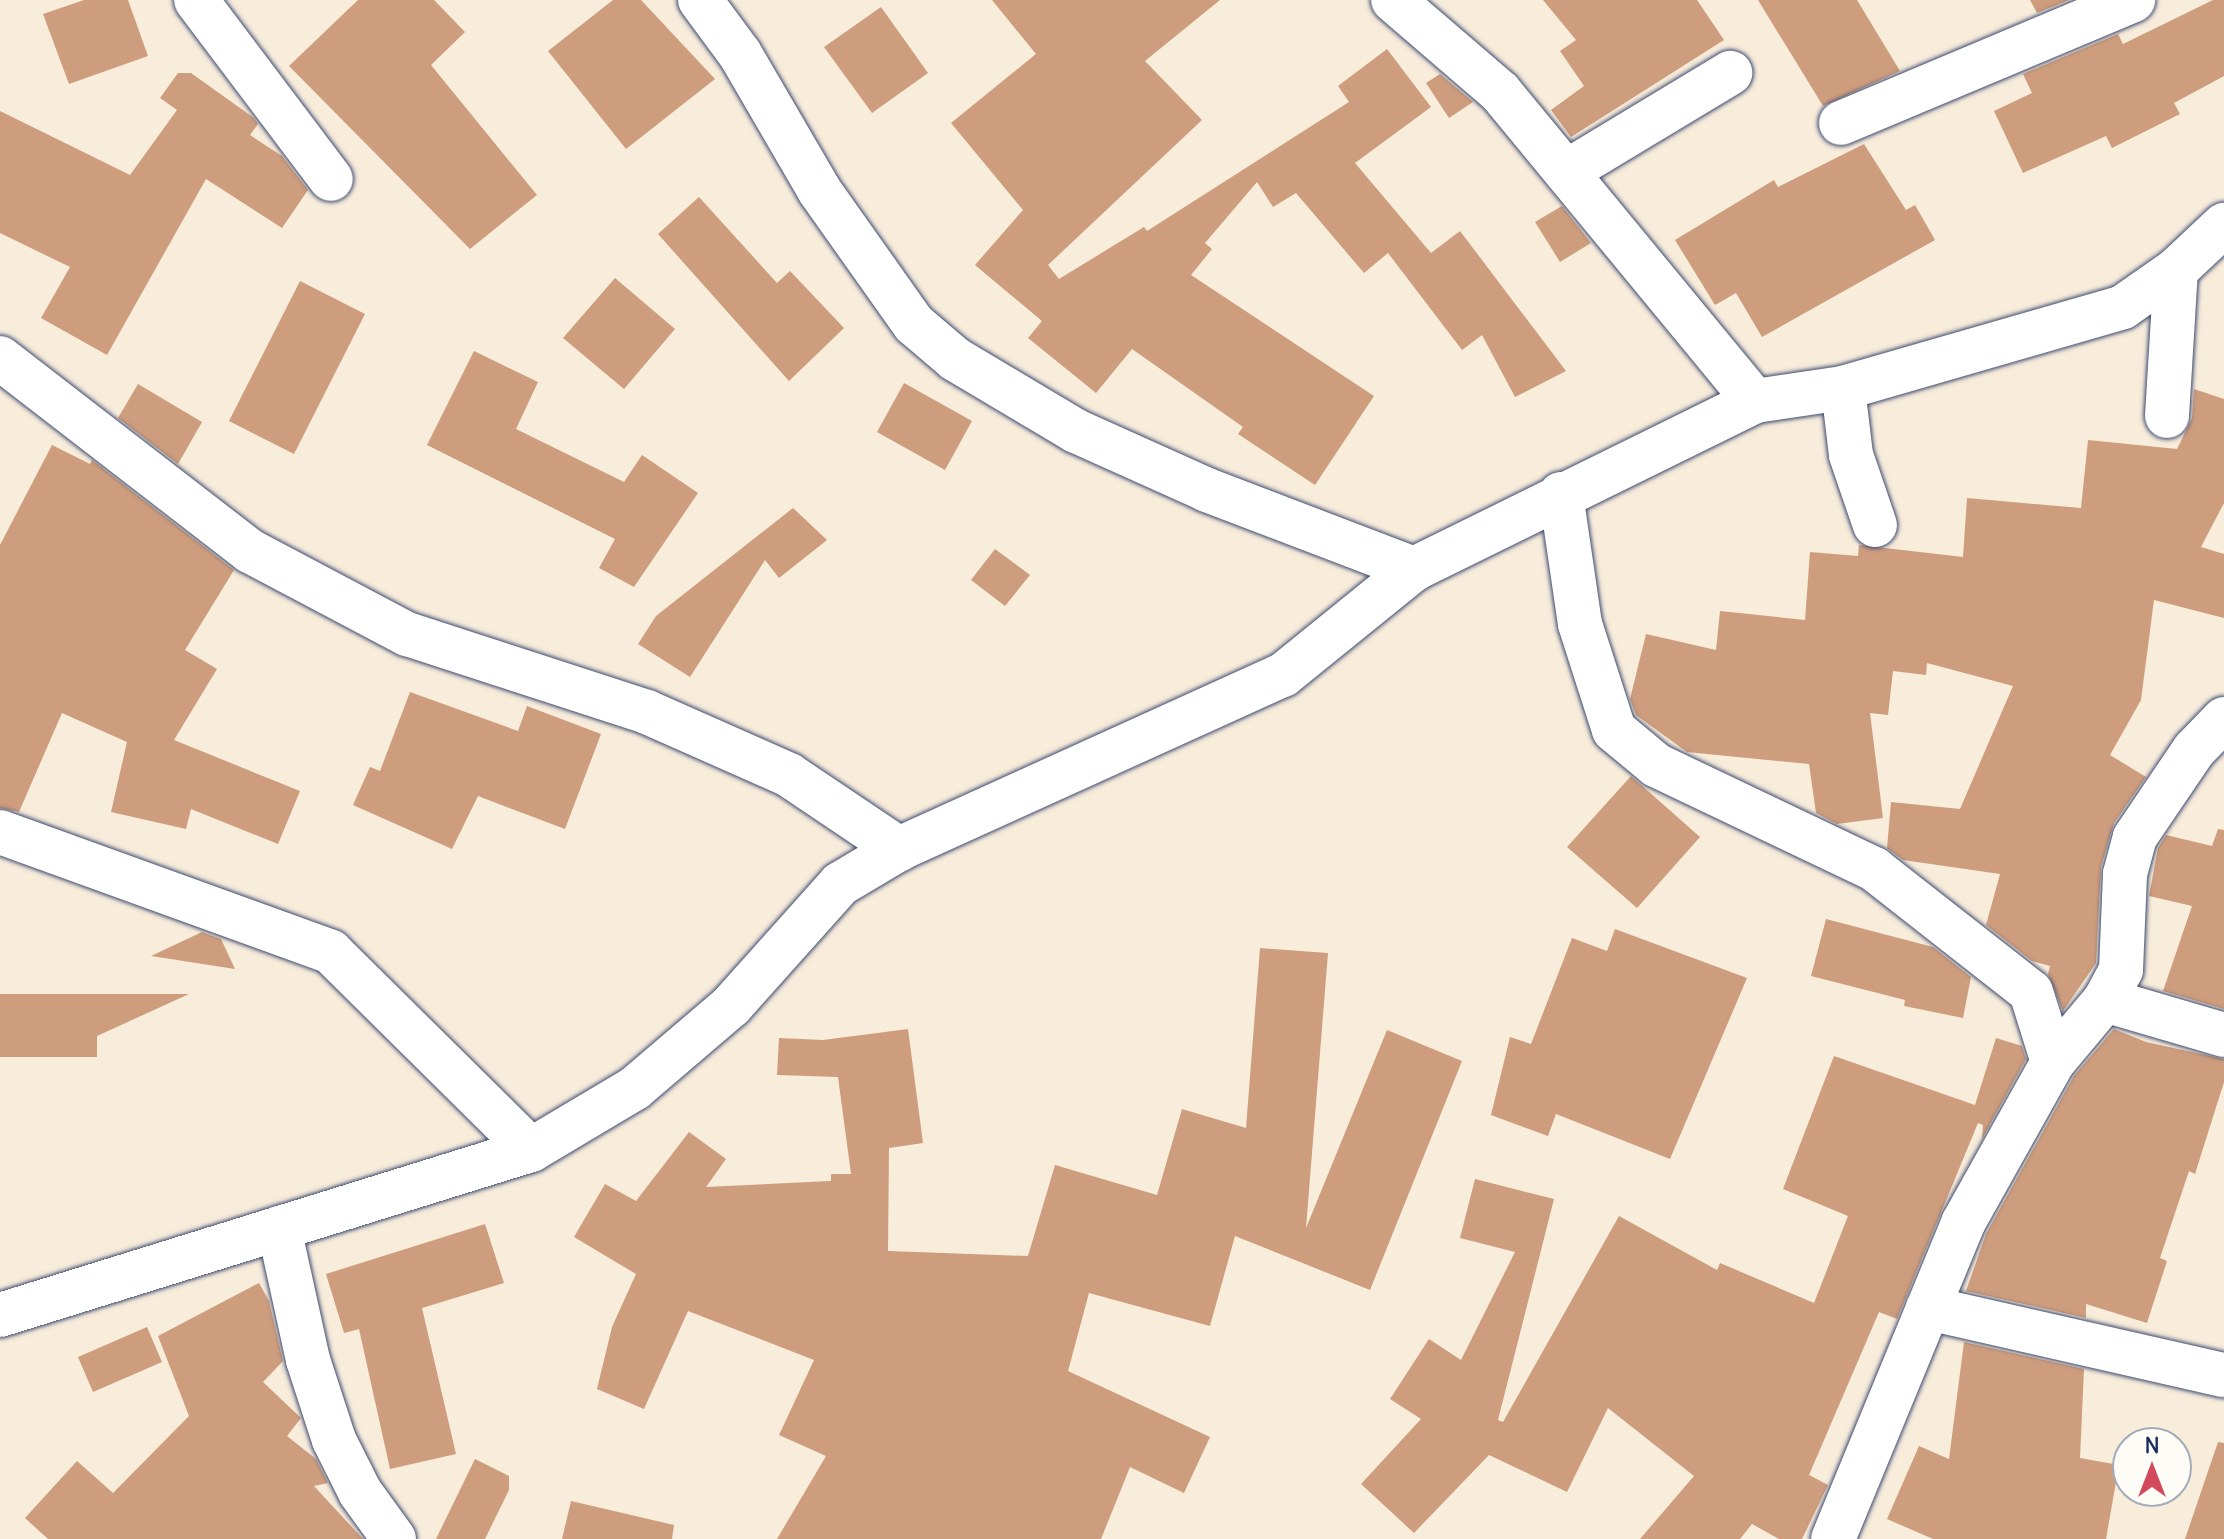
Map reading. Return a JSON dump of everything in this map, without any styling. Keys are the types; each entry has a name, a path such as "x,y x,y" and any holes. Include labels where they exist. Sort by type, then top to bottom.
{"street":[{"path":"196,0 331,179"},
{"path":"700,0 740,54 836,215 914,324 955,359 1091,438 1207,490 1414,569"},
{"path":"1393,0 1500,92 1755,401"},
{"path":"1841,123 2133,0"},
{"path":"1566,172 1730,73"},
{"path":"0,1315 531,1150 635,1088 731,1006 840,884 899,849 1283,675 1414,569 1755,401 1843,388 2123,307 2176,270 2224,225"},
{"path":"2167,416 2176,270"},
{"path":"0,358 250,551 407,634 647,712 789,775 899,849"},
{"path":"1843,388 1851,455 1875,525"},
{"path":"1561,494 1580,624 1614,730 1656,765 1884,877 2031,992 2053,1062"},
{"path":"1833,1539 1963,1223 2053,1062 2105,1000 2121,970 2125,874 2135,837 2194,750 2224,719"},
{"path":"0,832 331,952 531,1150"},
{"path":"2105,1000 2224,1035"},
{"path":"279,1228 308,1360 334,1440 360,1492 394,1539"},
{"path":"1928,1308 2224,1375"}],"building":[{"path":"84,0 128,0 148,56 69,84 43,14"},
{"path":"358,0 434,0 465,32 431,65 537,195 470,249 289,66"},
{"path":"613,0 641,0 715,79 626,149 548,51"},
{"path":"992,0 1220,0 1145,61 1202,120 1048,265 1059,279 1144,227 1147,231 1349,102 1338,86 1387,49 1431,107 1355,163 1431,253 1460,231 1566,371 1515,397 1482,335 1462,350 1388,253 1364,273 1296,193 1273,207 1257,182 1205,243 1212,249 1191,275 1374,396 1315,485 1238,434 1243,427 1132,349 1096,393 1028,338 1042,321 975,265 1023,210 951,123 1036,54"},
{"path":"1543,0 1697,0 1724,40 1571,137 1551,110 1584,86 1560,51 1576,40"},
{"path":"1758,0 1857,0 1900,71 1823,106"},
{"path":"2030,0 2069,0 2037,13"},
{"path":"2213,0 2224,0 2224,76 2174,103 2180,114 2112,148 2106,136 2023,173 1994,111 2032,93 2023,74 2118,34 2123,44"},
{"path":"881,7 928,73 872,113 824,47"},
{"path":"178,73 191,73 254,118 258,124 250,135 282,156 308,190 282,228 206,179 107,355 41,318 70,267 0,233 0,111 130,175 177,110 160,98"},
{"path":"1440,74 1473,102 1449,118 1426,83"},
{"path":"1864,144 1906,210 1915,205 1935,240 1762,337 1736,293 1715,305 1675,240 1774,180 1778,187"},
{"path":"699,197 777,283 790,271 844,328 789,381 658,234"},
{"path":"1562,206 1591,243 1560,262 1535,222"},
{"path":"615,278 675,329 624,389 563,338"},
{"path":"300,281 365,314 294,454 229,421"},
{"path":"474,351 538,382 516,429 624,482 642,455 698,493 634,587 599,568 615,539 427,445"},
{"path":"904,383 972,421 945,470 877,432"},
{"path":"138,384 202,422 178,464 118,418"},
{"path":"2194,389 2224,399 2224,503 2201,547 2224,554 2224,618 2154,600 2141,700 2110,755 2146,777 2114,823 2101,867 2096,963 2063,1011 2048,974 2050,966 2032,961 1986,925 2000,874 1903,860 1887,848 1891,802 1960,809 2013,686 1927,663 1926,675 1893,671 1888,715 1870,713 1883,818 1837,824 1816,813 1809,764 1687,752 1636,715 1630,699 1646,634 1716,650 1720,611 1805,620 1810,552 1858,556 1859,545 1963,557 1967,498 2081,508 2088,440 2177,449 2192,418"},
{"path":"52,445 90,464 92,460 234,570 185,650 217,669 174,740 300,791 278,844 191,809 186,829 111,812 127,742 62,713 19,812 0,808 0,545"},
{"path":"793,508 827,540 779,578 765,560 690,677 638,644 656,616"},
{"path":"995,549 1030,575 1005,606 971,580"},
{"path":"410,692 518,731 527,706 601,734 565,829 478,796 452,849 353,805 370,767 380,771"},
{"path":"1631,776 1700,837 1637,908 1567,847"},
{"path":"2218,829 2224,830 2224,1009 2163,991 2192,906 2149,896 2158,848 2166,835 2212,846"},
{"path":"1826,919 1933,947 1971,977 1963,1018 1904,1006 1905,1000 1811,976"},
{"path":"1615,929 1747,978 1670,1159 1556,1114 1548,1136 1491,1115 1510,1037 1531,1044 1572,938 1607,951"},
{"path":"202,932 221,939 235,969 151,956"},
{"path":"1260,948 1328,953 1306,1228 1387,1030 1462,1061 1370,1290 1235,1236 1210,1326 1089,1293 1068,1371 1210,1437 1184,1493 1130,1467 1101,1539 777,1539 826,1456 779,1435 814,1360 688,1311 644,1409 597,1389 612,1327 636,1274 574,1237 605,1184 636,1201 689,1132 726,1159 706,1187 831,1181 831,1174 851,1174 838,1077 777,1075 779,1038 823,1040 908,1029 923,1143 889,1148 888,1251 1028,1256 1055,1165 1157,1195 1182,1109 1246,1128"},
{"path":"0,994 189,994 97,1036 97,1057 0,1057"},
{"path":"2114,1029 2146,1042 2224,1059 2224,1082 2195,1174 2189,1171 2160,1258 2167,1261 2147,1323 2086,1304 2086,1318 1966,1291 1986,1234 2074,1076"},
{"path":"1996,1038 2022,1046 2026,1059 1982,1139 1983,1125 1978,1123 1897,1319 1879,1312 1809,1475 1828,1485 1802,1539 1779,1539 1752,1524 1740,1539 1640,1539 1694,1476 1608,1408 1567,1492 1489,1455 1414,1533 1361,1484 1421,1419 1390,1399 1429,1339 1461,1360 1515,1252 1460,1238 1475,1179 1554,1199 1498,1420 1503,1422 1619,1216 1717,1270 1720,1263 1814,1303 1848,1216 1783,1189 1834,1056 1975,1105"},
{"path":"485,1224 504,1283 422,1308 456,1454 390,1469 359,1329 344,1333 326,1274"},
{"path":"259,1283 269,1301 283,1361 263,1382 301,1418 287,1436 316,1459 328,1483 314,1486 363,1539 48,1539 25,1518 77,1461 113,1493 189,1416 158,1336"},
{"path":"147,1327 162,1362 93,1392 78,1357"},
{"path":"1964,1342 2084,1369 2080,1458 2112,1464 2112,1505 2106,1539 1933,1539 1887,1519 1919,1446 1949,1459"},
{"path":"2218,1442 2224,1443 2224,1539 2185,1539"},
{"path":"475,1459 509,1476 509,1490 485,1539 436,1539"},
{"path":"571,1501 674,1525 672,1539 562,1539"}]}
